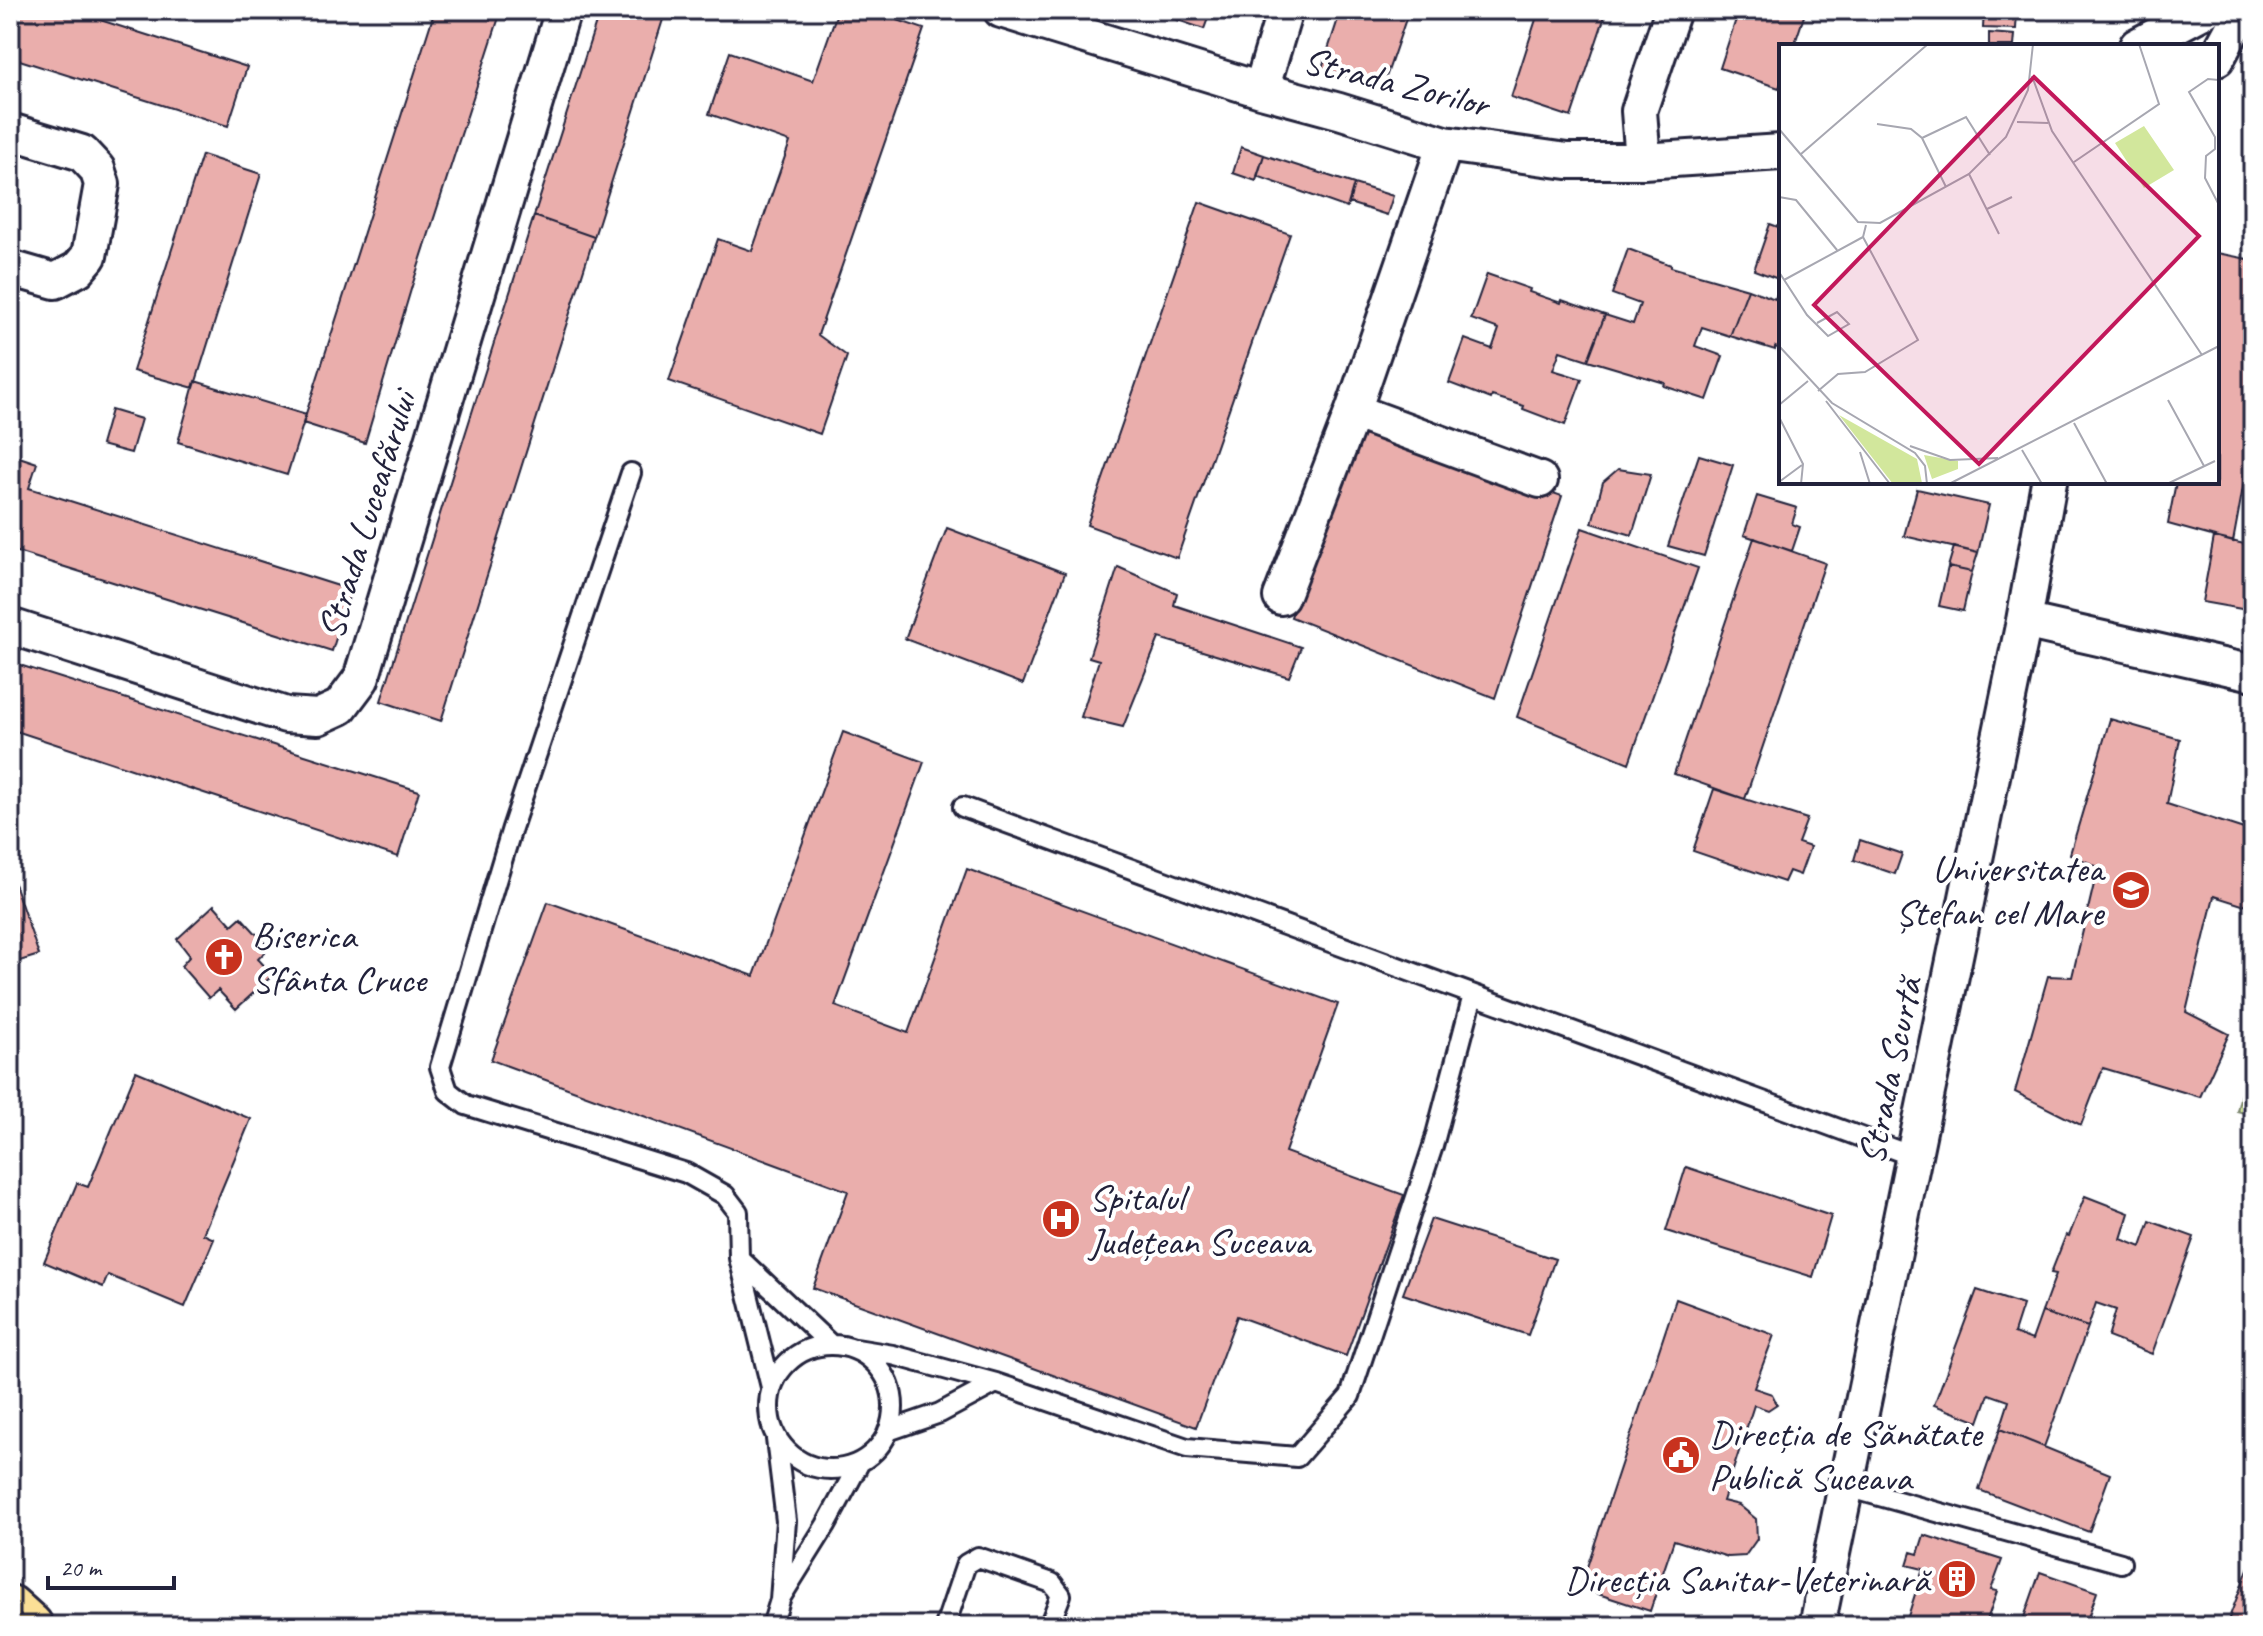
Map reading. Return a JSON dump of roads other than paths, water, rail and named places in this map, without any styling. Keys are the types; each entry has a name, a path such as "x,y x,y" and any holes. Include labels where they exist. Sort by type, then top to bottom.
{"main road":[{"path":"10,1608 30,1626"}],"street":[{"name":"Strada Luceafărului","path":"10,626 286,715 318,717 340,707 361,679 563,10"},
{"name":"Strada Zorilor","path":"1001,10 1445,144 1567,161 1643,161 1779,152"},
{"path":"1261,90 1285,10"},
{"path":"1643,161 1639,111 1673,10"},
{"path":"2141,44 2205,10"},
{"path":"2219,54 2243,10"},
{"path":"10,131 82,153 97,169 102,184 89,256 78,269 55,281 10,268"},
{"path":"1281,597 1353,411 1445,144"},
{"path":"1353,411 1540,480"},
{"name":"Strada Scurtă","path":"1817,1626 2024,621 2049,484"},
{"path":"2024,621 2253,673"}],"lane":[{"path":"631,473 512,828 440,1067 448,1091 466,1105 686,1173 725,1195 738,1212 739,1258 771,1387 768,1413 776,1438 786,1521 780,1600 772,1626"},
{"path":"963,807 1915,1157"},
{"path":"771,1387 784,1365 794,1357 805,1350 830,1344 893,1355 996,1383 1187,1448 1297,1457 1350,1396 1433,1146 1473,995"},
{"path":"739,1258 830,1344"},
{"path":"776,1438 792,1456 813,1467 837,1469 860,1462 877,1449 888,1431 893,1407 888,1383 875,1363 856,1349"},
{"path":"888,1431 940,1413 996,1383"},
{"path":"780,1600 860,1462"},
{"path":"1847,1487 2121,1563"},
{"path":"945,1626 966,1564 978,1557 1052,1583 1061,1595 1049,1626"}],"place":[{"name":"Universitatea Ștefan cel Mare","path":"2131,890"},
{"name":"Biserica Sfânta Cruce","path":"224,957"},
{"name":"Spitalul Județean Suceava","path":"1061,1219"},
{"name":"Direcția de Sănătate Publică Suceava","path":"1681,1455"},
{"name":"Direcția Sanitar-Veterinară","path":"1957,1579"}]}
